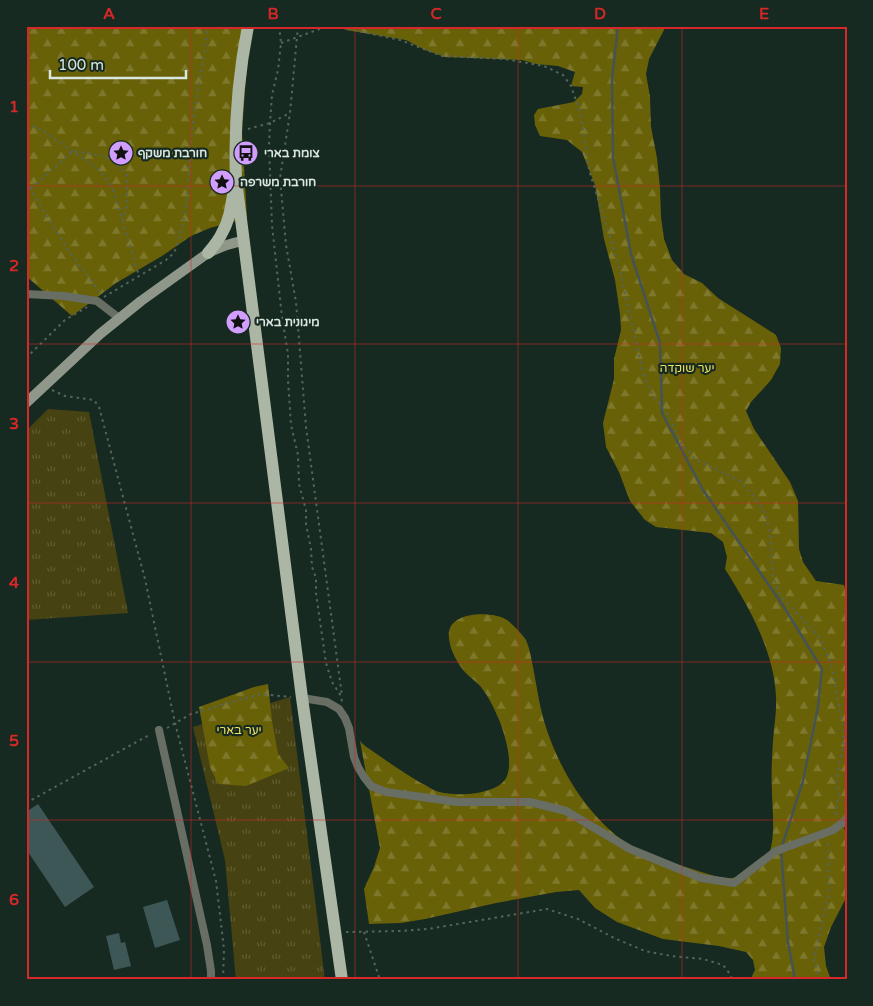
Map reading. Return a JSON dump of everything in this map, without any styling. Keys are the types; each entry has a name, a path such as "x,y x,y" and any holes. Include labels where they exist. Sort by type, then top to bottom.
{"main road":[{"path":"248,26 242,57 236,132 236,180 302,698 342,980"},
{"path":"208,253 222,235 230,216 236,180"},
{"path":"26,403 100,334 120,318 208,253 218,247 243,241"}],"street":[{"path":"26,294 64,296 97,301 120,318"},
{"path":"302,698 327,702 339,708 349,728 354,757 358,767 371,786 386,792 458,802 530,802 566,811 630,849 701,878 734,883 776,851 833,830 847,819"},
{"path":"159,730 207,944 211,980"}],"path":[{"path":"26,182 68,250 104,297 166,260 174,253 178,243 186,210 193,121 207,26"},
{"path":"279,26 281,43 278,70 272,95 269,146 272,225 288,354 288,380 292,425 298,455 299,484 306,510 306,524 312,567 316,578 316,593 326,663 332,682 341,696 345,718"},
{"path":"298,26 290,113 280,178 286,245 296,302 306,427 345,718"},
{"path":"281,43 328,26"},
{"path":"335,26 400,40 442,56 505,59 544,66 563,75 571,86 581,115 590,170 618,262 644,377 653,395 668,416 681,444 695,459 740,481 756,499 764,514 770,532 773,576 780,596 819,637 830,663 843,726 844,742 836,781 839,793 833,830 828,845 829,893 814,959 820,980"},
{"path":"236,132 270,123 290,113"},
{"path":"26,124 42,130 73,151 98,169 110,183 139,276"},
{"path":"73,151 99,155 113,160 127,175 127,205 123,222"},
{"path":"26,193 73,151"},
{"path":"26,358 65,320 97,301"},
{"path":"45,385 50,390 65,396 94,400 99,407 145,579 175,724 216,881 224,949 223,980"},
{"path":"336,932 400,931 428,928 548,909 578,919 614,938 645,951 704,959 723,965 732,980"},
{"path":"364,932 380,980"}],"green space":[{"path":"26,26 252,26 248,49 242,132 247,218 210,228 191,236 162,256 116,283 72,316 26,276"},
{"name":"יער שוקדה","path":"338,26 666,26 649,59 646,74 650,97 651,127 657,158 664,239 672,260 684,274 702,283 718,298 776,335 781,348 780,364 771,380 751,402 746,411 754,429 790,482 798,501 799,549 803,562 816,581 844,585 847,594 847,822 844,829 847,831 847,896 831,927 824,947 826,966 831,980 750,980 755,970 753,960 746,952 719,946 663,939 617,922 595,908 579,890 556,892 496,903 401,923 369,924 364,889 380,848 360,741 414,779 434,790 444,793 475,793 495,788 502,783 509,770 508,749 492,704 480,686 461,667 451,648 449,632 457,620 483,614 501,617 507,620 526,640 544,722 552,744 574,787 604,825 622,840 641,852 712,875 729,878 751,873 758,870 765,863 769,854 773,833 772,766 776,702 771,663 759,630 725,569 727,557 723,542 711,533 656,527 645,520 630,501 619,472 606,447 603,423 614,379 614,359 621,330 615,280 604,239 595,185 582,152 567,140 540,136 535,125 534,115 538,109 574,102 582,94 583,87 571,86 575,72 558,66 536,64 522,60 445,57 425,50 406,40 346,30"},
{"path":"48,409 89,412 128,613 26,620 26,431"},
{"name":"יער בארי","path":"268,684 278,754 289,768 246,786 218,784 210,767 199,707 254,687"},
{"path":"290,697 325,980 236,980 225,860 193,727"}],"building":[{"path":"38,804 94,887 65,907 26,849 26,812"},
{"path":"167,900 180,940 155,948 143,907"},
{"path":"119,933 121,943 125,942 131,966 114,970 106,936"}],"waterway":[{"path":"618,26 612,79 613,157 631,254 660,343 662,413 703,490 784,607 822,669 818,707 803,781 781,849 788,942 795,980"}],"place":[{"name":"חורבת משקף","path":"121,153"},
{"name":"צומת בארי","path":"246,153"},
{"name":"חורבת משרפה","path":"222,182"},
{"name":"מיגונית בארי","path":"238,322"}]}
